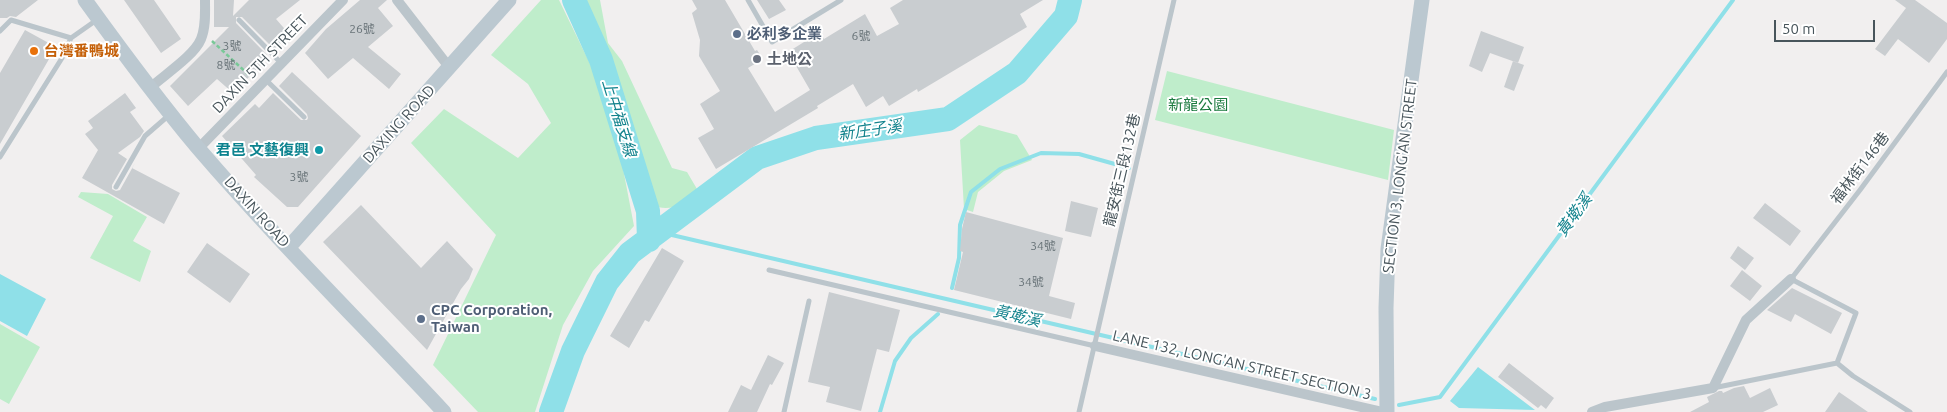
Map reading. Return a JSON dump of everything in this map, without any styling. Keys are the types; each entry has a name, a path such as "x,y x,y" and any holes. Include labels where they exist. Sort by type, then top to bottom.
{"street":[{"name":"DAXIN ROAD","path":"85,0 150,88 199,148 444,412"},
{"path":"150,88 191,52 200,40 204,25 205,0"},
{"name":"DAXIN 5TH STREET","path":"199,148 343,0"},
{"path":"397,0 449,67"},
{"name":"DAXING ROAD","path":"289,247 509,0"},
{"name":"SECTION 3, LONG'AN STREET","path":"1387,412 1388,250 1422,0"},
{"path":"1592,412 1605,407 1713,388 1746,320 1791,279"},
{"name":"LANE 132, LONG'AN STREET SECTION 3","path":"1095,346 1383,412"}],"lane":[{"path":"748,0 772,42 841,0"},
{"name":"龍安街三段132巷","path":"1079,412 1174,0"},
{"path":"0,157 62,58 72,38 99,19"},
{"path":"0,31 11,20 72,38"},
{"path":"239,20 282,63"},
{"name":"福林街146巷","path":"1791,279 1860,190 1947,72"},
{"path":"265,80 304,117"},
{"path":"116,187 145,136 171,114"},
{"path":"769,270 1095,346"},
{"path":"1791,279 1856,314 1837,363"},
{"path":"784,412 809,301"},
{"path":"1713,388 1837,363"},
{"path":"1837,363 1852,376 1910,412"}],"path":[{"path":"200,40 207,46 213,40 250,76"}],"green space":[{"path":"541,0 559,0 598,80 621,158 634,226 593,271 563,325 535,412 478,412 433,365 496,235 411,143 444,109 518,158 551,123 528,84 491,55"},
{"path":"580,0 600,0 608,43 622,61 672,168 687,172 697,189 677,206 665,208 651,205 635,141 612,77"},
{"name":"新龍公園","path":"1167,71 1394,130 1388,180 1155,120"},
{"path":"979,125 1017,135 1032,160 1004,171 978,192 973,212 964,209 960,140"},
{"path":"81,192 108,194 147,217 133,241 151,251 140,282 90,258 113,216 78,197"},
{"path":"0,324 40,347 9,404 0,399"}],"water":[{"path":"0,274 46,299 27,336 0,321"},
{"path":"1478,367 1535,410 1459,408 1450,401"}],"building":[{"path":"0,0 38,0 16,17 0,18"},
{"path":"124,0 154,0 181,39 161,53"},
{"path":"214,0 234,0 233,16 249,0 300,0 276,19 290,35 274,49 242,17 236,17 236,23 267,55 265,57 267,59 233,93 217,79 188,106 170,86 229,27 214,27"},
{"path":"360,0 387,0 378,8 393,26 368,47 401,74 389,89 353,58 328,79 305,53 326,29"},
{"path":"692,0 725,0 755,51 757,50 763,59 748,68 775,112 810,90 788,52 820,32 824,39 865,14 877,36 899,24 890,8 903,0 1043,0 1020,14 1027,27 918,92 917,89 889,106 883,96 866,107 853,84 817,106 818,108 716,169 698,138 714,129 700,104 720,91 699,56 700,40 692,13 697,9"},
{"path":"757,0 779,0 786,10 769,19"},
{"path":"1895,0 1915,0 1947,23 1947,39 1929,63 1898,39 1885,56 1875,49 1906,8"},
{"path":"25,30 56,47 0,144 0,73"},
{"path":"1481,31 1524,47 1518,63 1490,53 1482,72 1469,66"},
{"path":"1513,61 1524,65 1514,91 1504,87"},
{"path":"292,72 361,136 298,207 287,207 254,177 256,175 222,136 255,104 259,108 273,93 301,120 307,120 307,114 279,86"},
{"path":"125,93 136,108 130,112 144,131 140,137 118,153 127,159 112,185 112,189 120,190 132,168 180,193 164,224 82,178 98,150 85,134 93,128 88,121"},
{"path":"1071,201 1098,208 1091,237 1065,231"},
{"path":"1765,203 1801,231 1790,246 1753,218"},
{"name":"CPC Corporation, Taiwan","path":"361,205 421,268 447,241 473,269 427,350 323,242"},
{"path":"966,212 1063,238 1049,296 1075,303 1071,319 954,290 963,252 960,251"},
{"path":"207,243 250,274 230,303 187,272"},
{"path":"1738,246 1754,258 1745,270 1730,258"},
{"path":"662,248 684,261 649,322 645,320 629,348 610,336"},
{"path":"1742,270 1762,286 1750,301 1730,286"},
{"path":"1792,288 1842,313 1831,334 1795,314 1791,322 1767,310"},
{"path":"829,292 900,310 889,352 877,349 861,411 826,402 830,387 808,382"},
{"path":"768,355 784,363 772,385 770,384 757,412 728,412 741,385 751,390"},
{"path":"1509,363 1554,398 1546,409 1541,405 1538,408 1498,377"},
{"path":"1744,386 1750,398 1770,388 1778,405 1763,412 1690,412 1709,402 1707,397 1719,391 1723,393"},
{"path":"1839,392 1868,412 1825,412"}],"waterway":[{"name":"上中福支線","path":"574,0 601,60 648,211 649,240"},
{"name":"新庄子溪","path":"551,412 573,351 607,282 630,253 757,158 816,138 948,119 1017,73 1066,16 1070,0"},
{"name":"黃墘溪","path":"1399,405 1440,397 1733,0"},
{"path":"952,288 959,258 960,225 971,192 1000,169 1041,153 1079,154 1129,168"},
{"name":"黃墘溪","path":"659,232 1375,399"},
{"path":"880,412 895,361 911,338 938,314"}],"place":[{"name":"必利多企業","path":"737,34"},
{"name":"台灣番鴨城","path":"34,51"},
{"name":"土地公","path":"757,59"},
{"name":"君邑 文藝復興","path":"319,150"},
{"name":"CPC Corporation, Taiwan","path":"421,319"}]}
